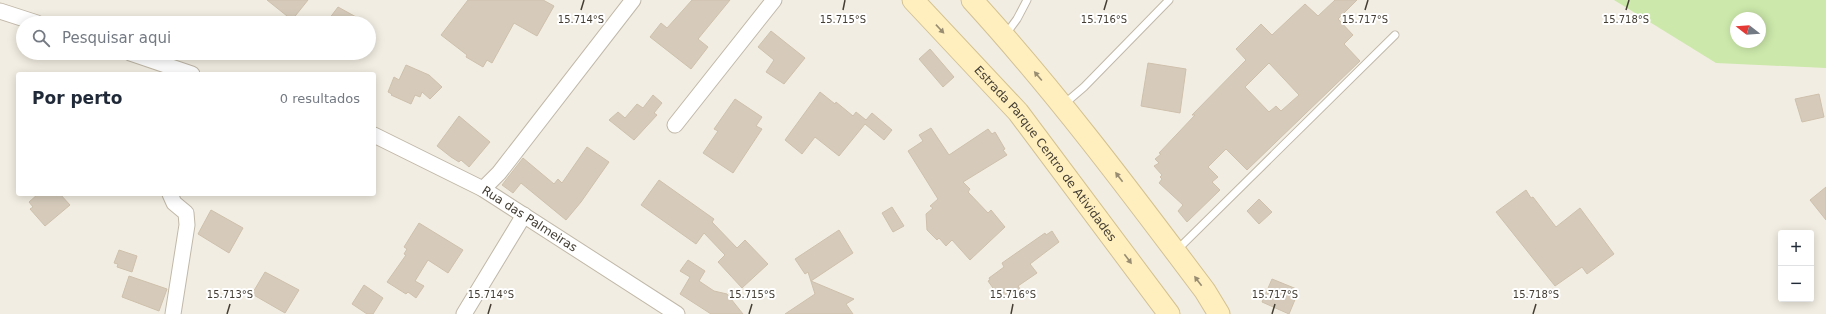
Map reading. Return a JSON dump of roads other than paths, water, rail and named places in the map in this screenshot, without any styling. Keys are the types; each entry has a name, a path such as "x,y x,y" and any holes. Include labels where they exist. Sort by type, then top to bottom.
{"main road":[{"name":"Estrada Parque Centro de Atividades","path":"913,0 1018,112 1168,314"},
{"path":"972,0 1004,35 1086,132 1205,291 1218,314"}],"street":[{"name":"Rua das Palmeiras","path":"633,0 499,172 483,189 677,314"},
{"path":"675,125 774,0"},
{"path":"0,11 16,16"},
{"path":"152,60 186,72"},
{"path":"376,136 483,189"},
{"path":"171,196 174,202 186,213 187,225 173,314"},
{"path":"464,314 524,215"}],"lane":[{"path":"1004,35 1018,19 1028,0"},
{"path":"1062,105 1084,87 1169,0"},
{"path":"1175,251 1395,34"}]}
